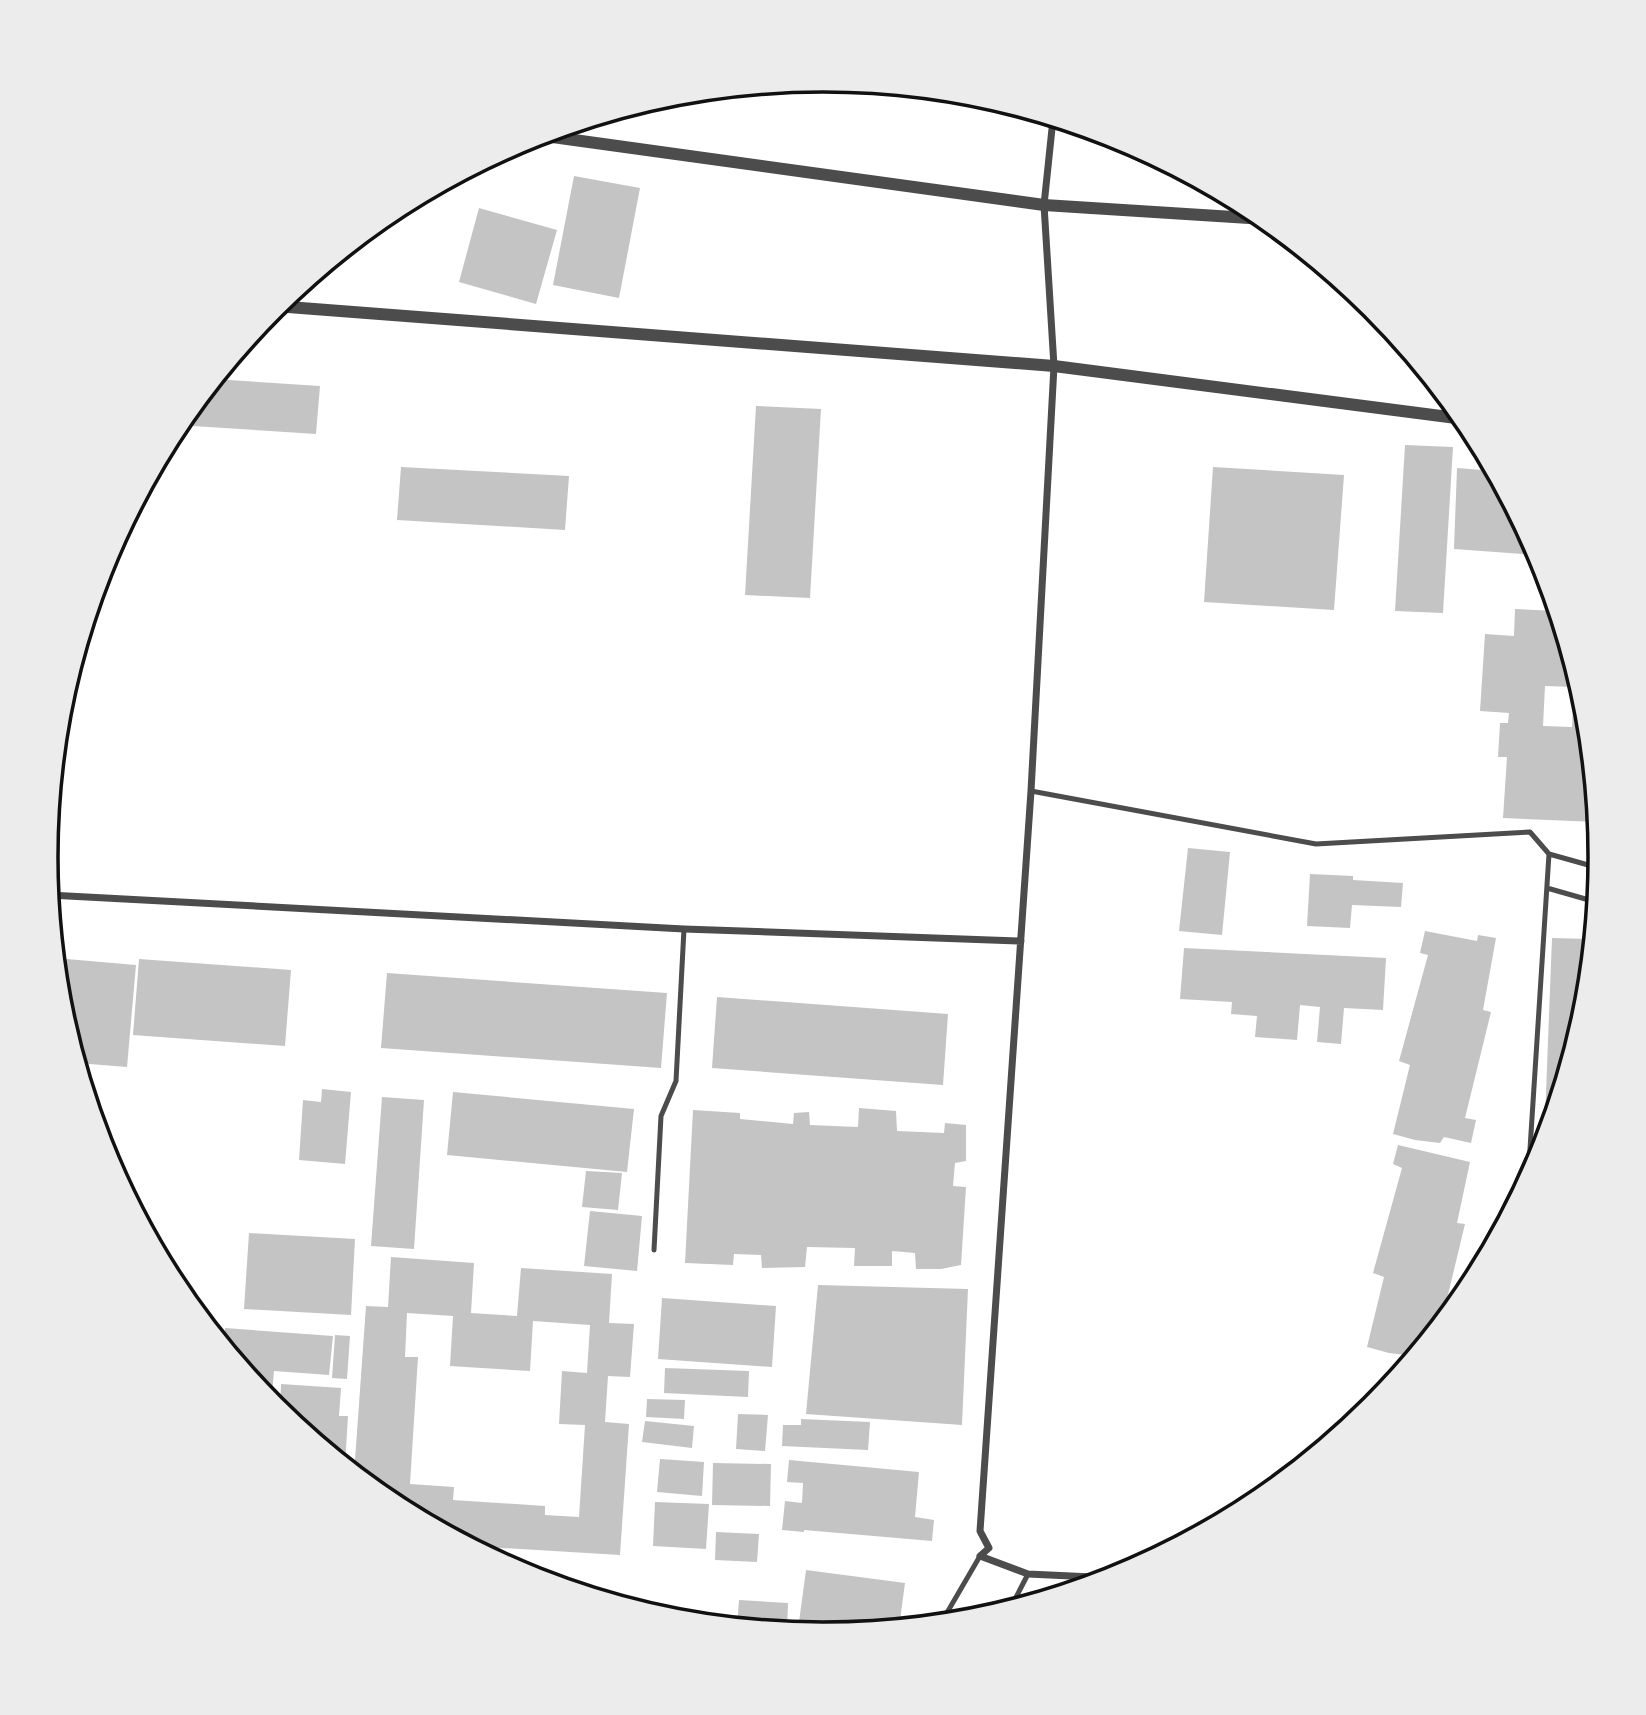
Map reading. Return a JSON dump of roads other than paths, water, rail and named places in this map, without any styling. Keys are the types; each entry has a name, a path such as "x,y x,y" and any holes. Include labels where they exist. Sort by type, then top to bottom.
{"street":[{"path":"1051,127 1044,205 1054,366 1031,791 980,1531 989,1548 980,1556 1028,1574 1083,1577"},
{"path":"563,138 1044,205 1242,218"},
{"path":"291,307 1054,366 1448,417"},
{"path":"59,896 684,929 1021,941"}],"lane":[{"path":"1031,791 1316,844 1530,832 1549,854 1588,865"},
{"path":"1530,1150 1549,854"},
{"path":"1547,888 1587,899"},
{"path":"654,1250 660,1116 676,1080 684,929"},
{"path":"948,1612 980,1556"},
{"path":"1016,1598 1028,1574"}]}
